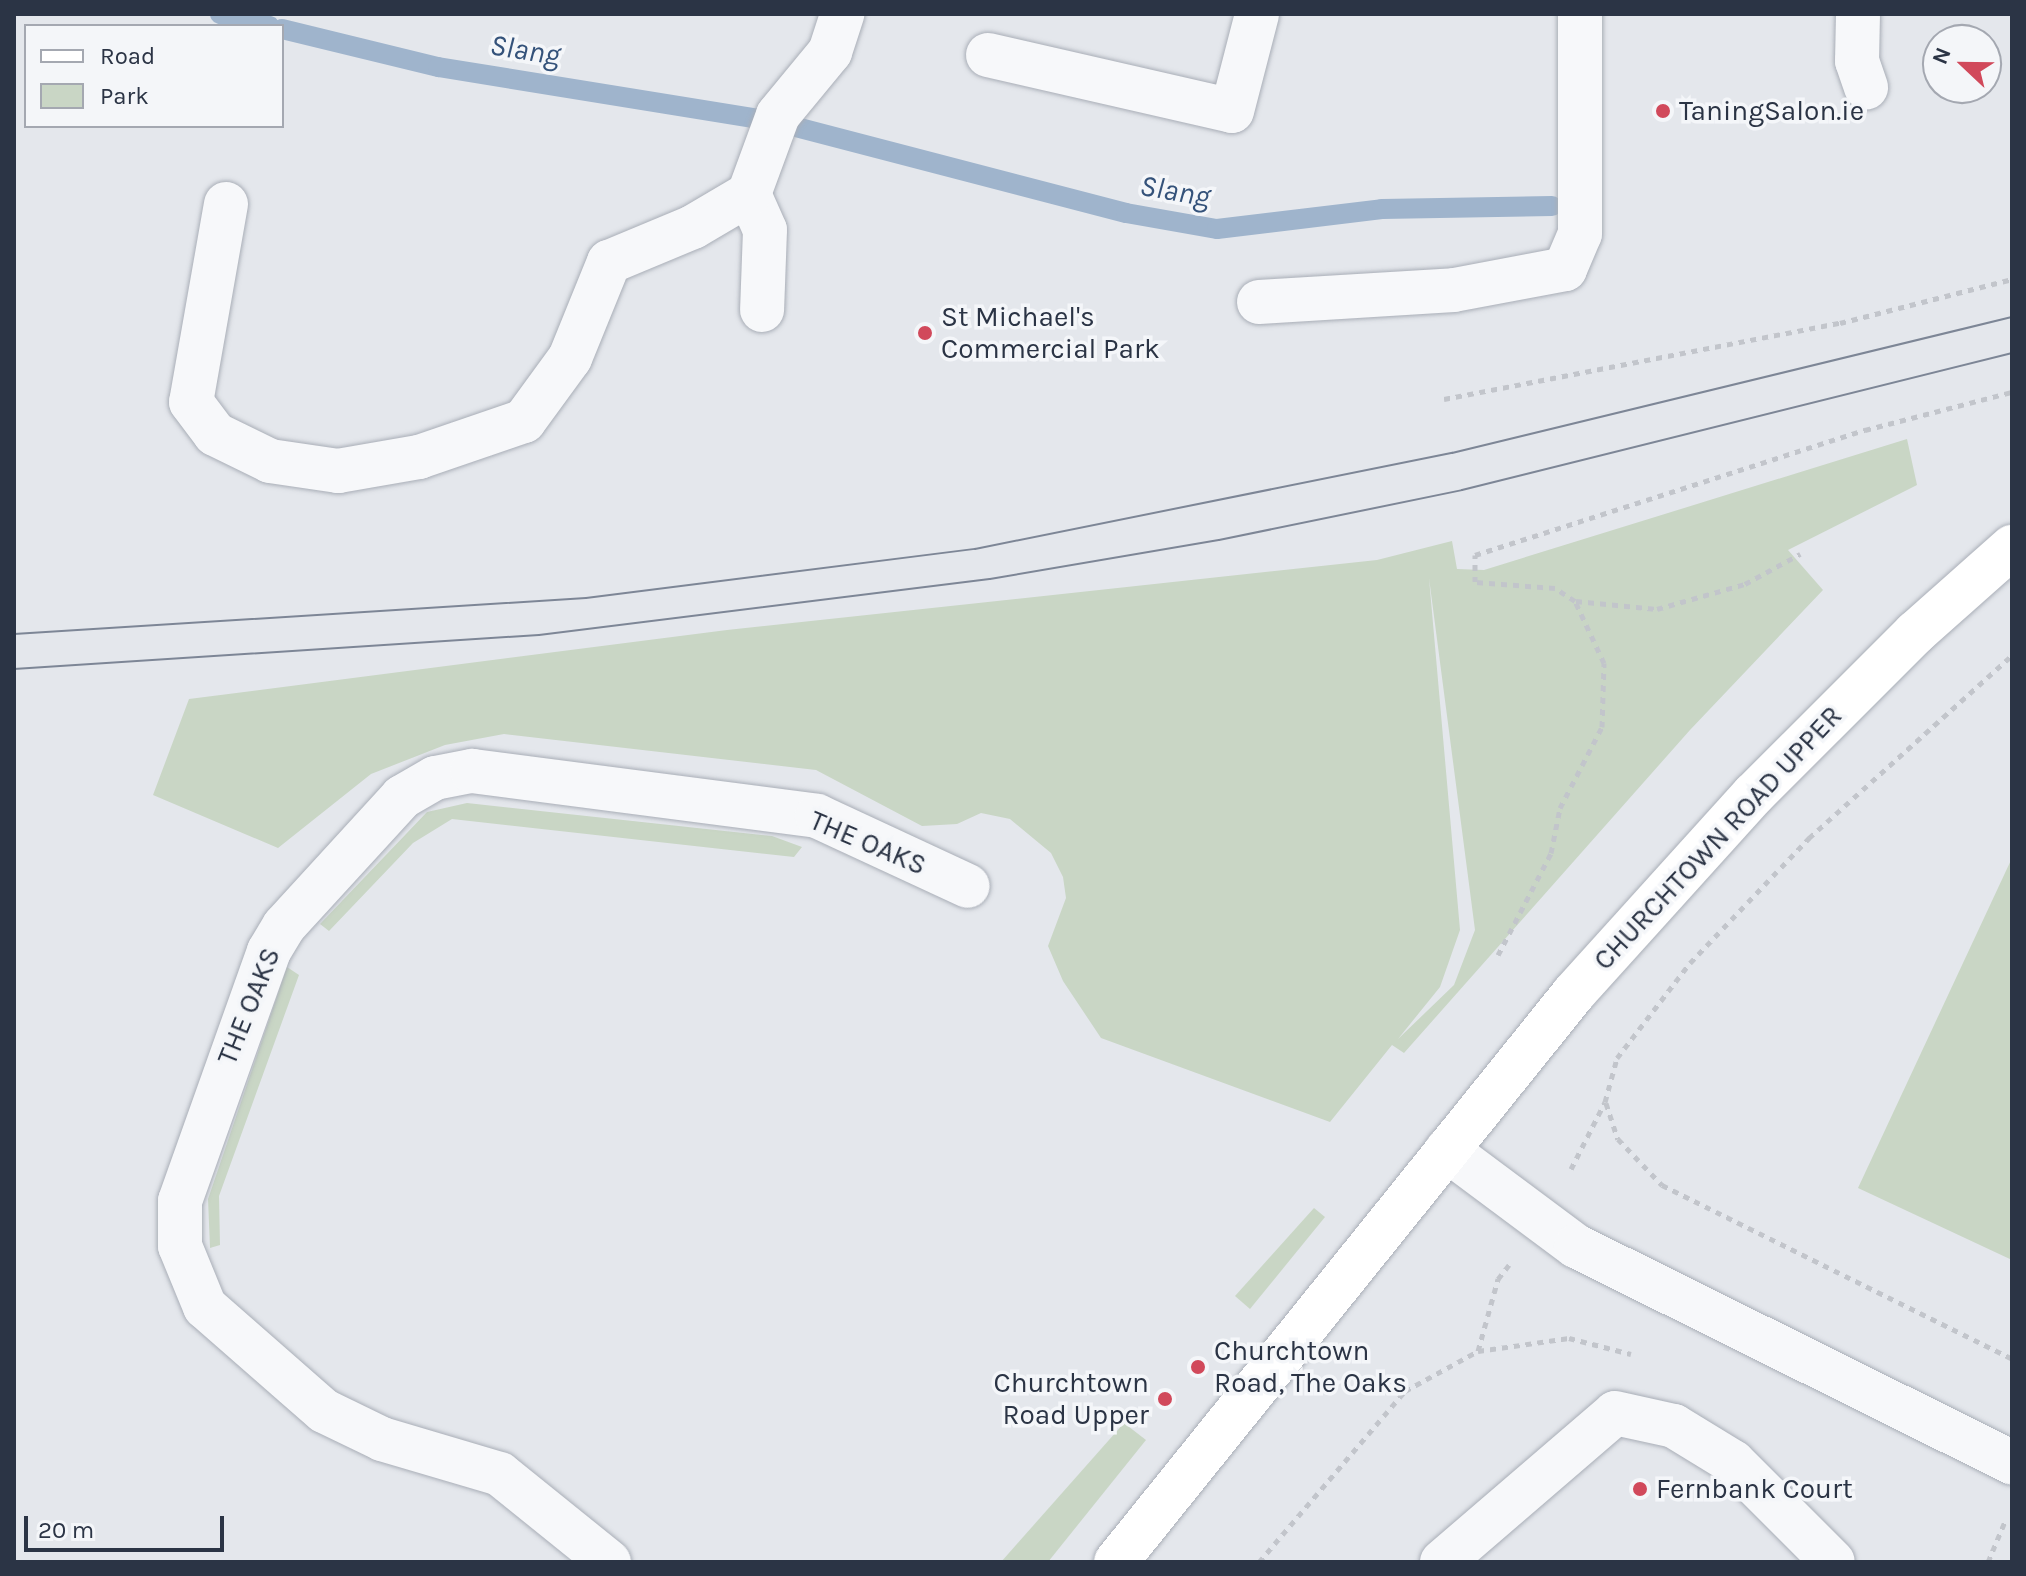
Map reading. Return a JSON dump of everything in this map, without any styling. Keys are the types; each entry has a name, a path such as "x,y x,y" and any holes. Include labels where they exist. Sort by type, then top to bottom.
{"main road":[{"name":"CHURCHTOWN ROAD UPPER","path":"1116,1562 1574,993 1754,794 1915,633 2012,547"}],"street":[{"path":"226,204 191,402 215,434 270,461 338,471 419,457 524,421 570,358 609,262 693,227 749,194 778,115 830,52 842,14"},
{"path":"988,55 1232,111 1257,14"},
{"path":"1259,302 1454,290 1565,269 1580,234 1580,14"},
{"path":"1858,14 1857,61 1866,87"},
{"path":"749,194 765,230 762,310"},
{"name":"THE OAKS","path":"609,1562 500,1474 382,1439 324,1411 205,1307 180,1246 180,1201 269,951 284,926 402,797 435,778 472,771 817,816 968,886"},
{"path":"1447,1150 1576,1246 2012,1462"},
{"path":"1442,1562 1615,1413 1674,1426 1733,1462 1833,1562"}],"path":[{"path":"1444,399 1840,323 2012,279"},
{"path":"1800,554 1745,584 1657,609 1575,601 1555,588 1475,582 1475,555 1865,430 2012,392"},
{"path":"1498,955 1551,853 1560,808 1602,727 1604,663 1575,601"},
{"path":"1594,1127 1605,1102 1617,1058 1690,963 1809,838 2012,655"},
{"path":"1605,1102 1618,1139 1662,1185 2012,1359"},
{"path":"1478,1351 1498,1279"},
{"path":"1259,1562 1405,1391 1478,1351 1569,1338 1642,1358 1676,1298"},
{"path":"1988,1562 2012,1505"}],"green space":[{"path":"1907,439 1917,485 1788,550 1823,590 1690,730 1404,1053 1392,1045 1330,1122 1101,1038 1063,981 1048,946 1066,898 1063,877 1051,853 1010,819 981,813 957,824 922,826 816,770 504,734 445,745 371,774 278,848 153,795 189,699 727,630 1377,560 1452,541 1457,569 1484,570","holes":["1429,578 1475,930 1454,985 1398,1039 1440,987 1460,930"]},
{"path":"467,803 772,836 802,847 794,857 452,819 413,843 329,931 320,924 427,812"},
{"path":"2012,858 2012,1260 1858,1188"},
{"path":"287,967 299,975 219,1196 220,1245 210,1248 208,1199"},
{"path":"1314,1208 1325,1217 1250,1309 1235,1296"},
{"path":"1124,1423 1146,1440 1048,1562 1001,1562"}],"waterway":[{"name":"Slang","path":"220,14 262,24"},
{"name":"Slang","path":"284,29 438,67 760,119"},
{"name":"Slang","path":"796,127 1126,213 1217,229 1382,209 1552,206"}],"tram line":[{"path":"14,634 586,598 975,549 1452,453 2012,317"},
{"path":"14,669 539,635 990,579 1219,540 1462,490 2012,353"}],"place":[{"name":"TaningSalon.ie","path":"1663,111"},
{"name":"St Michael's Commercial Park","path":"925,333"},
{"name":"Churchtown Road, The Oaks","path":"1198,1367"},
{"name":"Churchtown Road Upper","path":"1165,1399"},
{"name":"Fernbank Court","path":"1640,1489"}]}
